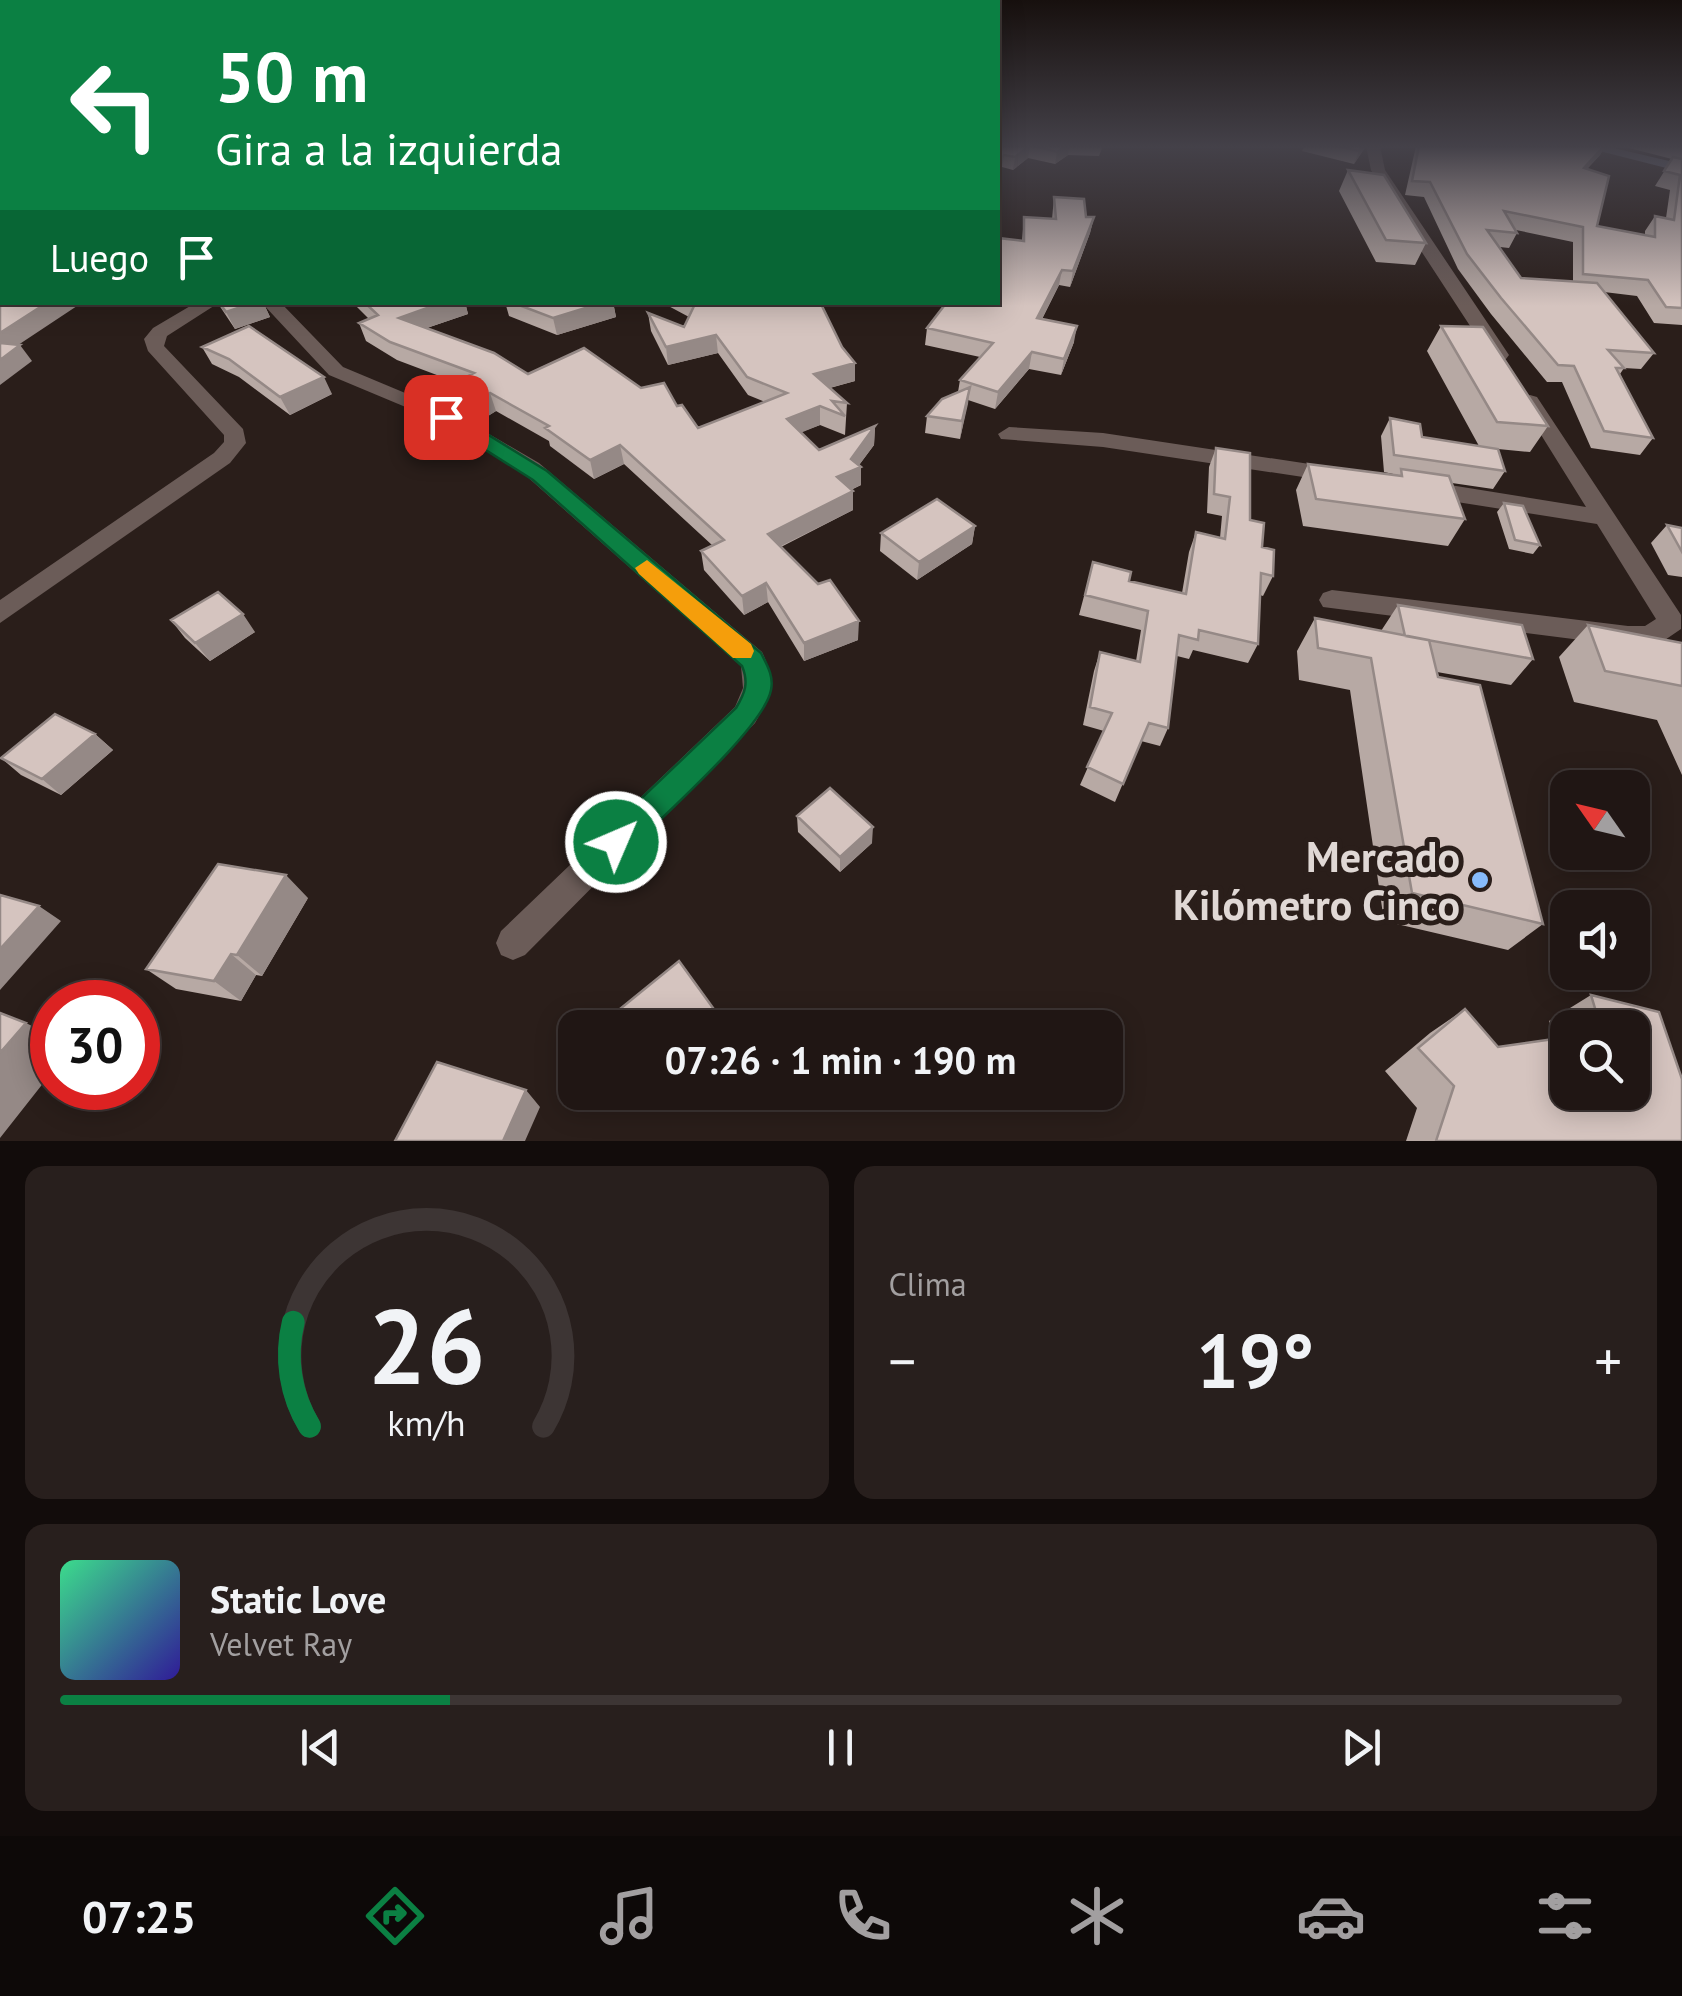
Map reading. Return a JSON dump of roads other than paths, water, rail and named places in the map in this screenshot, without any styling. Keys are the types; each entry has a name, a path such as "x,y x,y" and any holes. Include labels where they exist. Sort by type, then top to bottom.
{"street":[{"path":"1332,600 1650,637 1677,625 1395,199"},
{"path":"0,613 114,538 222,458 234,443 235,434 154,347 153,339 160,332 206,305"},
{"path":"273,305 336,371 446,417 531,468 752,660 759,676 758,692 745,715 514,944"},
{"path":"1010,434 1102,440 1358,478"},
{"path":"1396,484 1608,518"}],"place":[{"name":"Mercado Kilómetro Cinco","path":"1480,880"}]}
